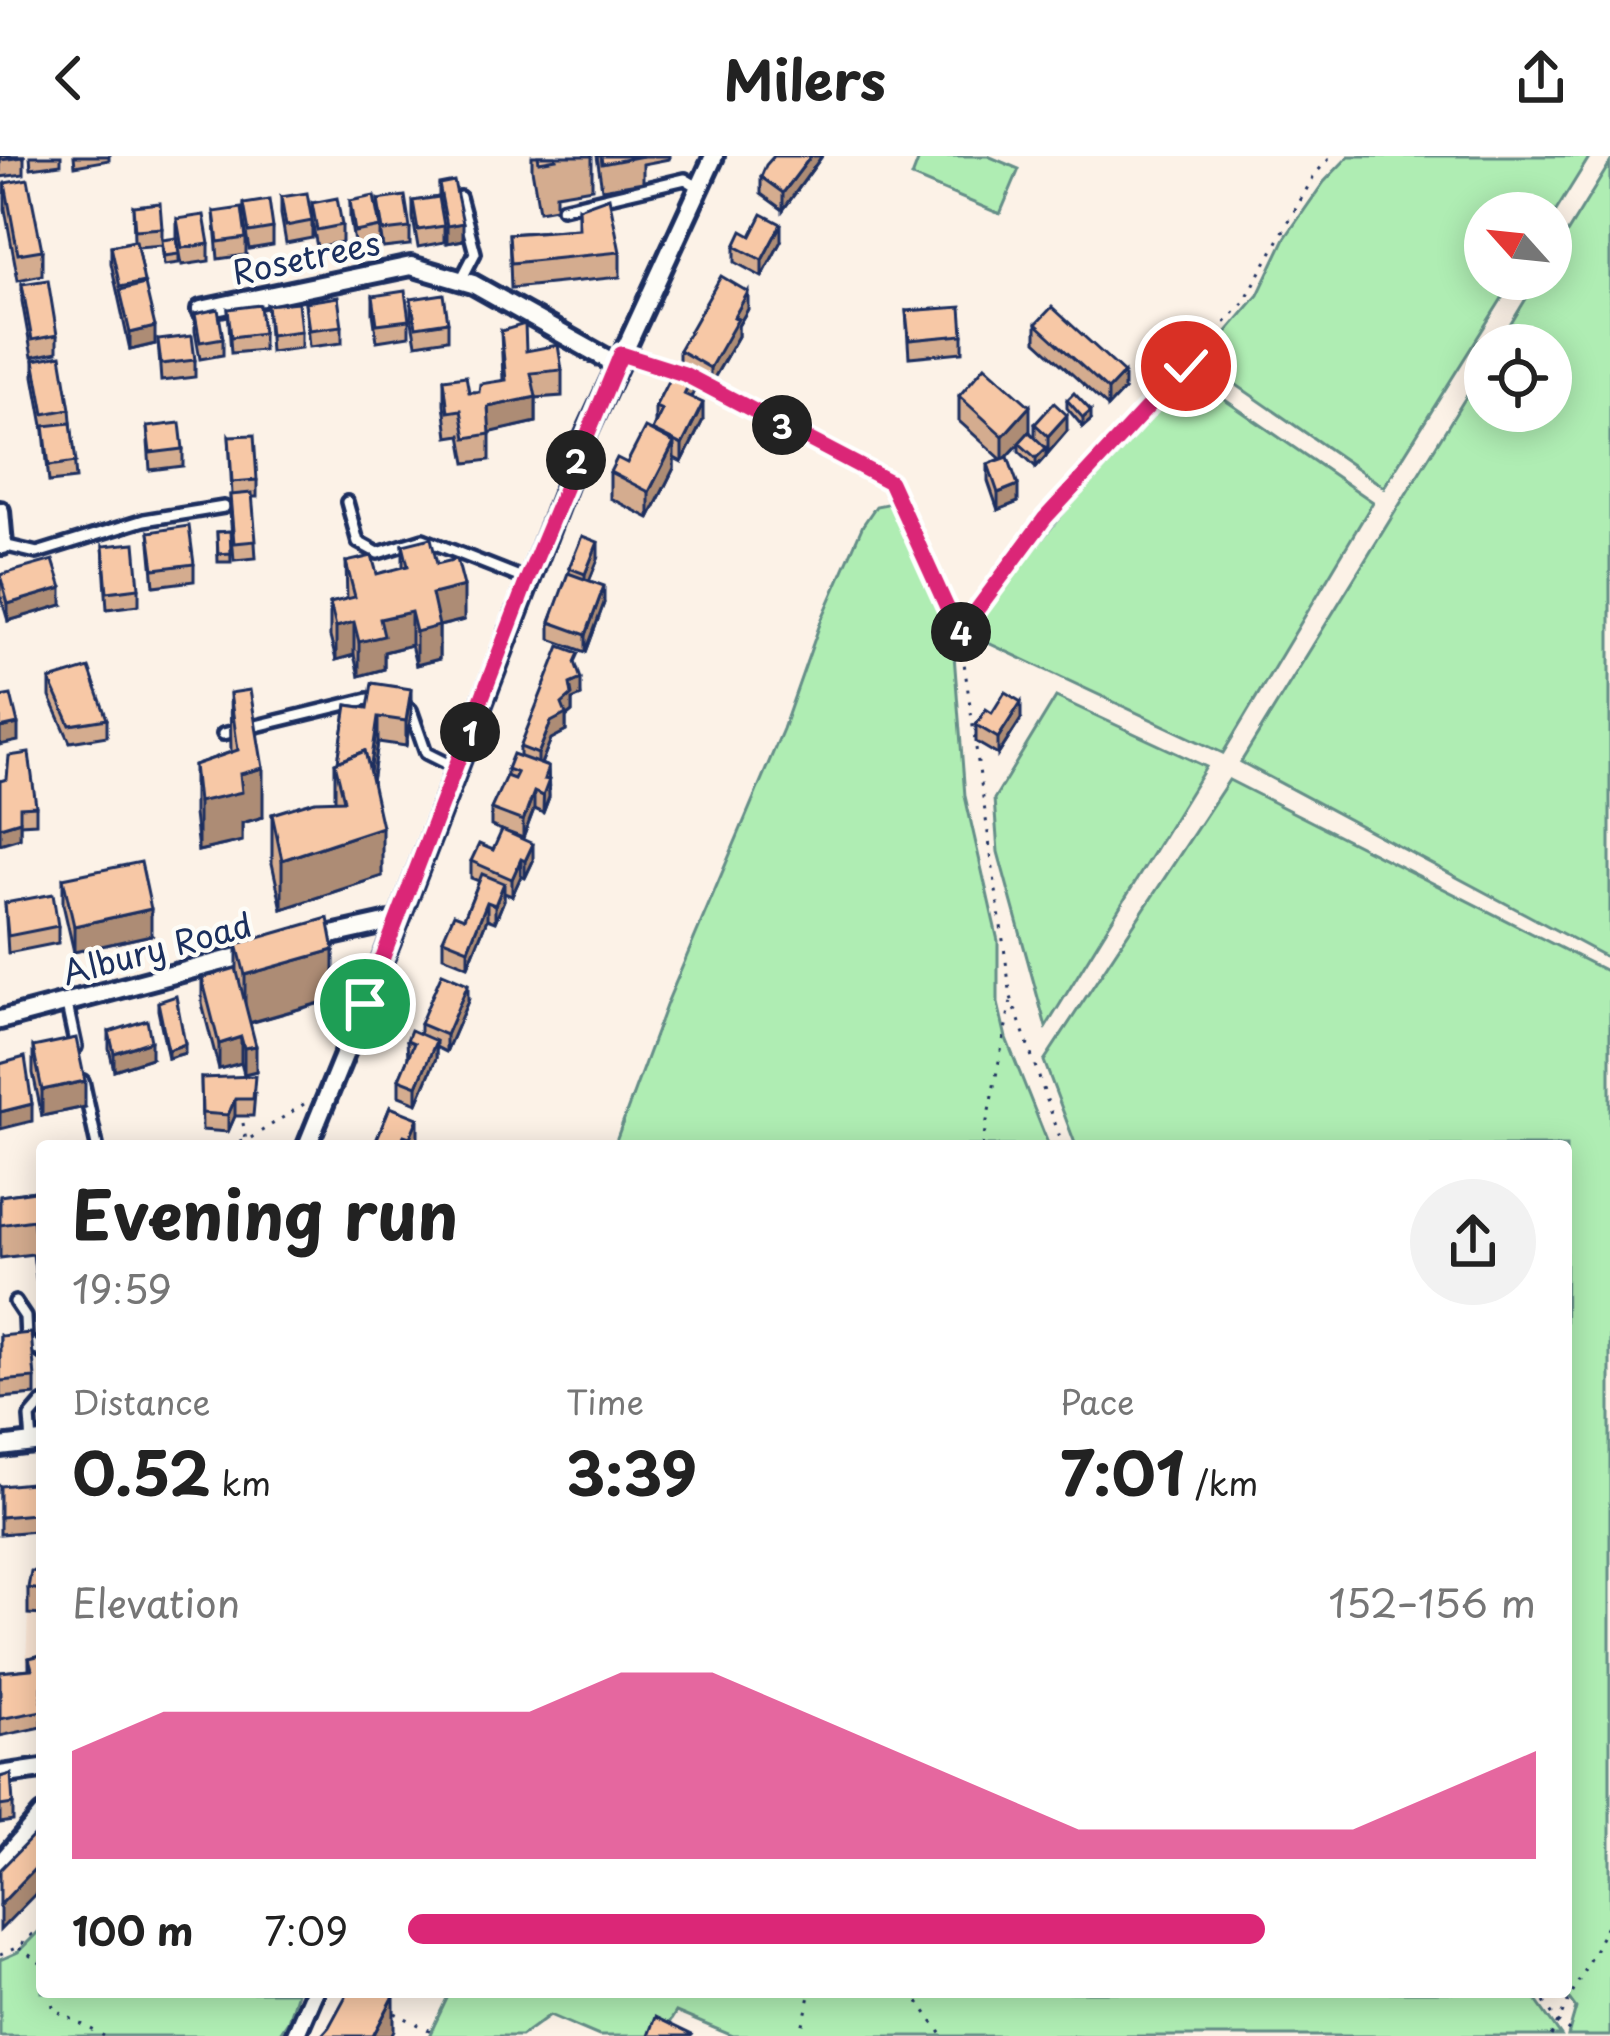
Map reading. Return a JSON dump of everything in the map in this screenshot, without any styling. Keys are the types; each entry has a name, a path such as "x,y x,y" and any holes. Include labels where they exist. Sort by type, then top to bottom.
{"street":[{"path":"309,1140 399,920 527,580 618,359 714,156"},
{"name":"Rosetrees","path":"201,310 411,266 460,280 618,359"},
{"path":"0,511 2,545"},
{"name":"Albury Road","path":"296,943 399,920"},
{"name":"Albury Road","path":"0,1020 276,948"},
{"path":"0,1448 36,1443"},
{"path":"0,1775 36,1770"},
{"path":"0,1864 36,1822"},
{"path":"295,2036 311,1998"}],"lane":[{"path":"562,208 685,179 700,188"},
{"path":"460,197 476,253 460,280"},
{"path":"618,359 684,374 852,462"},
{"path":"347,502 358,542 378,553 423,539 527,580"},
{"path":"2,545 37,553 144,520 224,507"},
{"path":"223,734 368,699 411,710 425,753 456,768"},
{"path":"68,1005 96,1140"},
{"path":"15,1302 25,1317 26,1339 36,1348"},
{"path":"36,1410 30,1417 36,1439"}],"path":[{"path":"959,634 1045,518 1244,302 1315,174 1332,156"},
{"path":"852,462 890,482 959,634 1011,997 1061,1140"},
{"path":"983,1140 1011,997"},
{"path":"248,1140 331,1087"},
{"path":"243,1123 246,1140"},
{"path":"1572,1994 1610,1919"},
{"path":"0,1955 36,1930"},
{"path":"18,1947 36,1960"},
{"path":"51,1998 56,2012 104,2036"},
{"path":"800,2036 810,1998"},
{"path":"915,1998 943,2036"},
{"path":"1542,1998 1558,2022 1575,2036"},
{"path":"1551,2036 1570,1998"},
{"path":"392,2012 431,2031"}],"shaded area":[{"path":"28,1614 36,1615 36,1664 26,1665"}],"green space":[{"path":"920,156 988,156 1019,169 1000,214 912,177"},
{"path":"1349,156 1590,156 1568,192 1464,192 1464,300 1501,300 1486,324 1464,324 1464,359 1384,487 1202,361 1258,295 1285,238 1324,182"},
{"path":"1610,163 1610,959 1241,762 1464,400 1464,432 1572,432 1572,324 1511,324 1525,300 1572,300 1572,225"},
{"path":"1190,376 1373,502 1223,753 982,640 982,612 1069,506"},
{"path":"892,503 946,606 952,629 965,796 998,941 998,1003 1006,1038 1047,1140 616,1140 667,1003 783,729 821,621 876,506"},
{"path":"1056,697 1206,767 1046,1027 998,852 994,799"},
{"path":"1229,780 1610,973 1610,2036 1568,2036 1576,2008 1568,1998 1572,1140 1074,1140 1044,1061"},
{"path":"36,1934 36,1998 295,1998 278,2036 0,2036 0,1960 18,1952"},
{"path":"447,1998 1534,1998 1561,2036 733,2036 676,2012 661,2036 599,2036 550,2015 521,2036 429,2036"}],"building":[{"path":"601,156 643,156 602,164"},
{"path":"774,156 811,156 783,193 761,177"},
{"path":"28,179 42,250 18,254 5,183"},
{"path":"454,181 463,223 447,226 439,184"},
{"path":"307,193 312,221 286,226 281,197"},
{"path":"374,196 380,227 355,232 350,201"},
{"path":"405,196 410,228 383,231 378,200"},
{"path":"439,197 444,226 418,230 413,201"},
{"path":"609,197 620,252 511,263 509,234 579,229 578,208"},
{"path":"337,198 342,225 317,230 312,203"},
{"path":"269,200 273,228 249,232 244,204"},
{"path":"160,203 162,228 135,230 133,206"},
{"path":"242,208 246,238 218,242 214,212"},
{"path":"762,214 781,224 762,260 735,246 742,231 751,236"},
{"path":"204,215 209,244 182,248 177,219"},
{"path":"177,238 179,254 164,256 162,240"},
{"path":"136,241 144,282 120,287 111,246"},
{"path":"721,276 748,292 710,368 679,350"},
{"path":"48,280 57,335 32,340 22,284"},
{"path":"145,284 155,327 130,333 120,290"},
{"path":"405,291 409,320 377,324 373,296"},
{"path":"444,294 448,322 416,327 411,299"},
{"path":"338,297 342,326 309,330 305,302"},
{"path":"298,302 301,331 270,335 267,305"},
{"path":"260,305 263,333 231,337 228,309"},
{"path":"961,307 963,335 909,340 906,311"},
{"path":"1052,307 1124,373 1108,390 1036,324"},
{"path":"218,309 223,338 200,342 195,314"},
{"path":"525,324 526,351 558,345 562,370 531,373 536,397 488,407 490,434 466,438 461,410 448,412 444,379 466,376 469,392 479,392 480,384 506,380 501,331"},
{"path":"192,336 195,360 161,364 158,340"},
{"path":"61,355 70,409 44,414 34,360"},
{"path":"676,365 694,374 684,394 703,403 682,445 652,430 662,410 655,407"},
{"path":"985,366 1030,406 1003,436 959,396"},
{"path":"1074,393 1091,411 1083,418 1067,400"},
{"path":"1054,403 1067,415 1048,436 1035,424"},
{"path":"71,423 76,462 49,466 44,426"},
{"path":"180,423 183,449 150,453 147,427"},
{"path":"645,428 674,443 649,492 610,472 617,458 627,463"},
{"path":"1029,432 1046,448 1036,458 1019,443"},
{"path":"254,435 257,480 232,482 229,436"},
{"path":"1008,457 1018,485 998,493 988,464"},
{"path":"252,493 256,541 234,543 230,495"},
{"path":"189,526 194,564 154,569 149,532"},
{"path":"230,531 231,553 218,554 217,532"},
{"path":"582,536 598,542 585,574 569,568"},
{"path":"431,538 437,564 457,559 464,586 432,594 439,626 416,632 411,612 380,619 384,636 359,642 354,622 336,627 330,603 355,597 346,562 372,556 377,574 408,566 403,545"},
{"path":"135,543 139,588 107,592 103,546"},
{"path":"53,560 62,588 8,604 0,575"},
{"path":"568,573 604,586 586,635 550,622"},
{"path":"560,646 579,653 575,662 581,679 570,684 572,695 562,704 566,714 551,722 538,754 520,747"},
{"path":"89,668 107,719 70,725 50,680"},
{"path":"372,683 411,689 406,721 378,717 370,771 365,751 338,762 347,705 368,708"},
{"path":"250,690 263,768 240,774 242,792 198,802 194,765 238,750 230,693"},
{"path":"1005,692 1021,702 998,738 976,725 986,709 992,713"},
{"path":"11,695 18,724 0,728 0,697"},
{"path":"365,751 382,827 282,860 272,814 315,801 344,800 335,763"},
{"path":"29,753 36,806 20,807 20,821 0,827 0,781 7,779 9,756"},
{"path":"513,754 548,767 543,796 534,792 523,821 491,809 506,776 514,779 517,773 507,769"},
{"path":"502,830 533,844 512,879 471,861 479,844 493,850"},
{"path":"141,862 151,909 74,926 63,878"},
{"path":"482,874 504,883 495,905 487,902 468,949 443,939 454,914 464,918"},
{"path":"53,894 58,926 8,936 5,903"},
{"path":"328,918 334,950 245,975 237,944"},
{"path":"236,968 256,1046 244,1048 241,1037 219,1044 202,978"},
{"path":"442,973 468,984 446,1035 420,1024"},
{"path":"176,996 185,1044 168,1050 158,1002"},
{"path":"147,1020 151,1041 114,1053 109,1032"},
{"path":"411,1030 436,1041 417,1086 399,1079 414,1043 407,1040"},
{"path":"76,1038 85,1081 42,1090 33,1047"},
{"path":"25,1057 32,1104 0,1112 0,1064"},
{"path":"255,1076 253,1099 235,1099 228,1115 202,1113 201,1078"},
{"path":"390,1107 418,1118 410,1137 376,1140"},
{"path":"36,1191 36,1244 33,1220 0,1225 0,1196"},
{"path":"31,1333 35,1378 0,1381 0,1336"},
{"path":"32,1483 35,1514 0,1517 0,1486"},
{"path":"31,1571 36,1571 36,1589 28,1588"},
{"path":"36,1656 36,1712 0,1719 0,1672 32,1669 29,1658"},
{"path":"11,1774 13,1804 0,1806 0,1777"},
{"path":"36,1833 36,1867 0,1905 0,1870"},
{"path":"345,1998 393,1998 373,2036 321,2036"},
{"path":"655,2017 692,2035 648,2036"}],"route":[{"path":"365,1004 527,580 621,354 684,374 890,482 959,634 1045,518 1186,366"}]}
